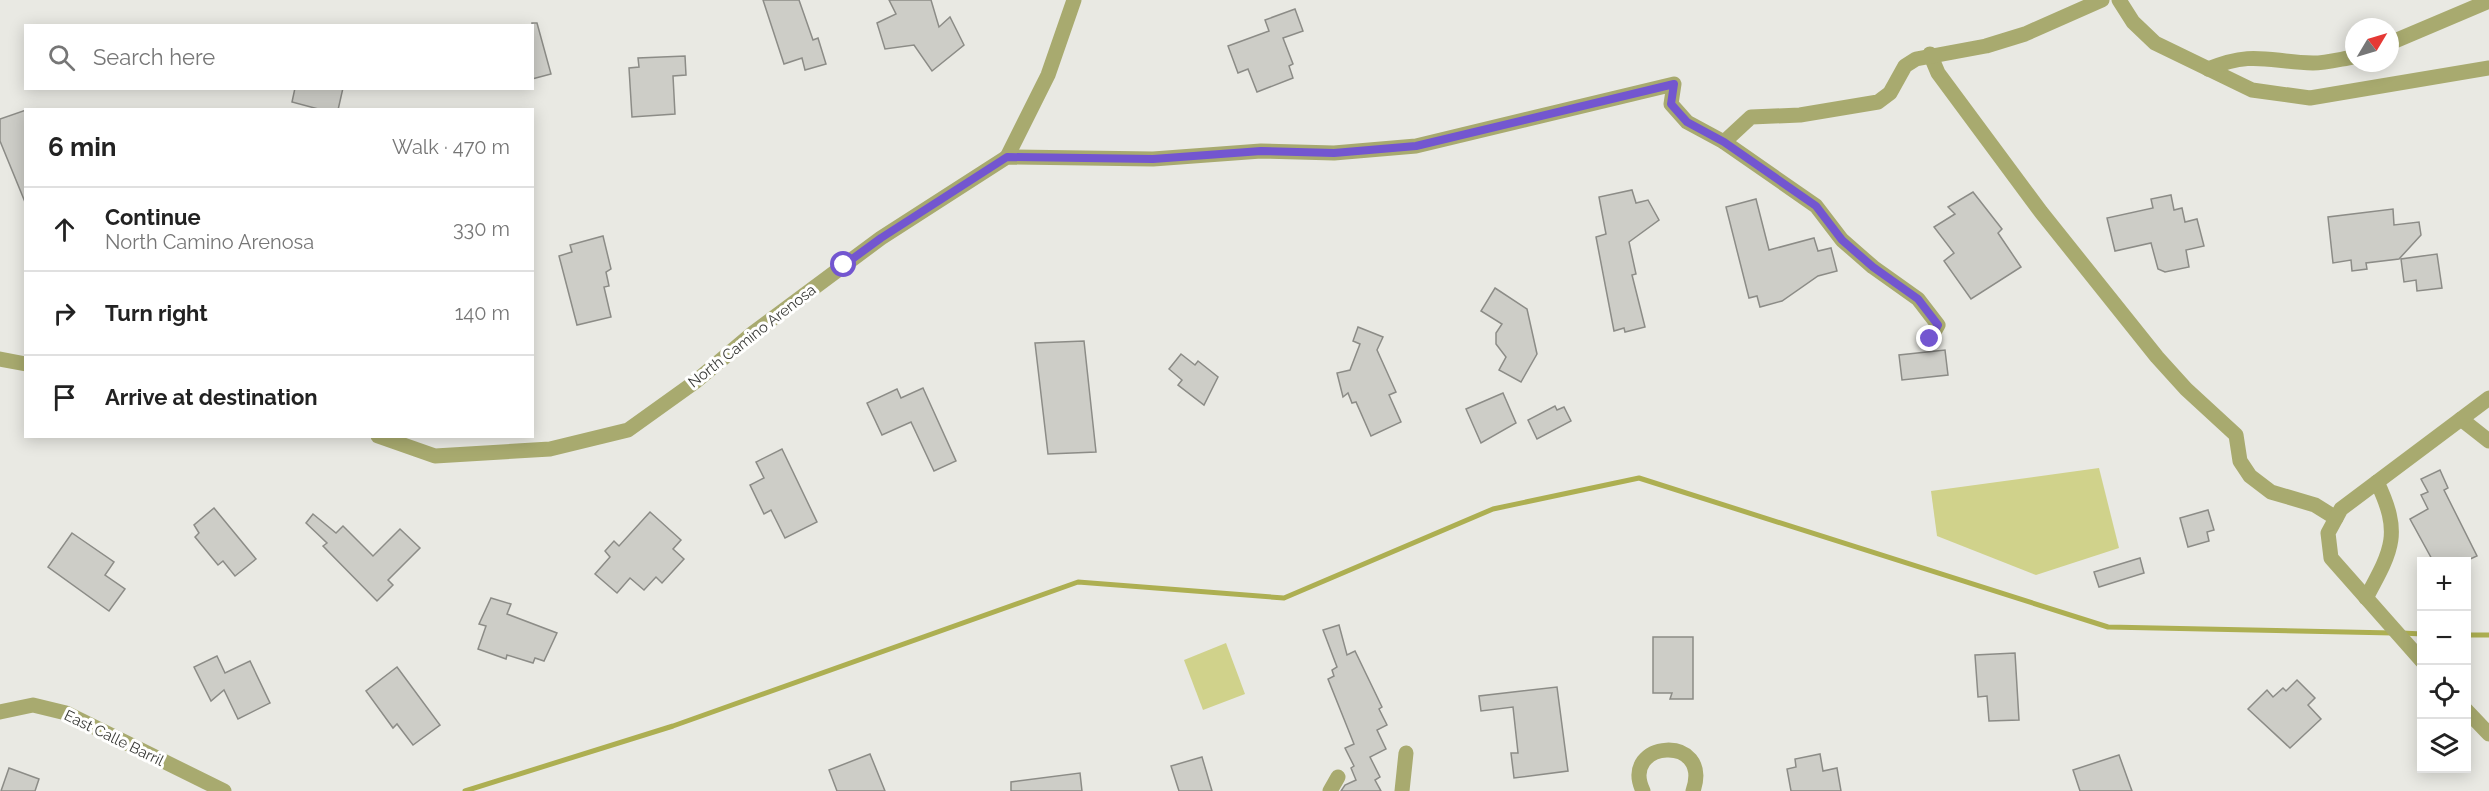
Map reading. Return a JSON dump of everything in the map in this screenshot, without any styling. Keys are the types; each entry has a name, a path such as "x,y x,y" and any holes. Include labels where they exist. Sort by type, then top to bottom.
{"street":[{"path":"1074,0 1048,75 1007,157 1153,159 1261,151 1334,153 1416,146 1674,84 1671,104 1687,122 1724,142 1816,206 1842,240 1873,267 1918,299 1938,325 1930,339"},
{"path":"1724,142 1751,117 1800,115 1878,102 1890,93 1905,66 1930,54 1986,46 2025,34 2102,0"},
{"path":"2119,0 2133,22 2155,43 2252,90 2310,98 2489,68"},
{"path":"2399,39 2489,1"},
{"path":"1930,54 1938,73 1969,116 2041,212 2150,348 2186,389 2236,435 2240,461 2250,476 2271,492 2315,505 2336,518"},
{"path":"2208,69 2227,61 2257,57 2313,63 2345,58"},
{"name":"North Camino Arenosa","path":"384,438 435,456 550,449 628,430 695,382 753,333 881,238 1007,157"},
{"path":"0,359 24,364"},
{"path":"2417,656 2331,558 2328,533 2341,509 2489,398"},
{"path":"2461,419 2489,441"},
{"path":"2366,598 2390,551 2394,528 2389,506 2377,482"},
{"name":"East Calle Barril","path":"0,712 33,705 66,713 224,791"},
{"path":"2471,715 2489,734"},
{"path":"1643,791 1639,776 1646,759 1661,750 1670,749 1679,751 1692,763 1696,779 1693,791"},
{"path":"1402,791 1406,753"},
{"path":"1330,791 1338,777"}],"green space":[{"path":"2099,468 2119,548 2036,575 1937,536 1931,491"},
{"path":"1226,643 1245,694 1203,710 1184,660"}],"building":[{"path":"763,0 799,0 813,40 818,38 826,64 805,70 802,58 784,64"},
{"path":"889,0 931,0 939,27 950,17 964,45 932,71 914,45 885,49 877,23 896,14"},
{"path":"1295,9 1303,31 1283,38 1293,64 1289,66 1293,78 1257,92 1248,69 1238,73 1228,46 1269,31 1265,20"},
{"path":"537,23 551,74 534,78 534,24 532,24"},
{"path":"685,56 686,75 673,76 675,114 632,117 629,68 639,67 638,58"},
{"path":"295,90 343,90 338,108 314,108 292,102"},
{"path":"24,111 24,200 0,141 0,119"},
{"path":"1632,190 1636,203 1648,200 1659,220 1629,242 1636,274 1632,275 1645,327 1625,332 1624,328 1614,331 1596,237 1606,234 1599,197"},
{"path":"1973,192 2002,229 1998,233 2021,267 1971,299 1944,261 1954,253 1934,227 1955,214 1948,207"},
{"path":"2171,195 2174,210 2182,208 2185,222 2197,219 2204,246 2186,250 2189,267 2165,272 2158,269 2151,243 2115,251 2107,218 2153,208 2151,199"},
{"path":"1756,199 1769,250 1814,238 1818,251 1831,248 1837,271 1818,276 1782,301 1760,307 1757,296 1749,298 1726,207"},
{"path":"2393,209 2394,225 2419,222 2421,235 2399,259 2366,263 2367,269 2352,271 2351,260 2333,263 2328,217"},
{"path":"603,236 611,269 606,272 609,286 604,287 611,317 577,325 559,256 572,252 570,245"},
{"path":"2437,254 2442,288 2417,291 2416,280 2404,282 2401,259"},
{"path":"1495,288 1527,309 1537,354 1521,382 1499,370 1506,357 1496,344 1496,333 1502,324 1481,311"},
{"path":"1358,327 1383,337 1377,350 1396,392 1389,395 1401,422 1371,436 1356,402 1352,403 1348,393 1343,397 1337,373 1350,370 1360,344 1353,341"},
{"path":"1084,341 1096,452 1048,454 1035,343"},
{"path":"1945,350 1948,375 1902,380 1899,355"},
{"path":"1181,354 1195,365 1198,361 1218,377 1204,405 1178,385 1182,380 1169,369"},
{"path":"923,388 956,461 934,471 911,422 882,435 867,403 897,389 901,398"},
{"path":"1503,393 1516,423 1481,443 1466,409"},
{"path":"1555,406 1557,410 1564,407 1571,421 1537,439 1528,420"},
{"path":"782,449 817,522 785,538 771,510 764,514 750,485 764,478 756,462"},
{"path":"2440,470 2448,488 2444,490 2477,556 2471,559 2431,557 2410,519 2428,509 2421,495 2428,492 2421,479"},
{"path":"214,508 256,559 235,576 223,561 218,565 195,537 199,533 194,525"},
{"path":"2208,510 2214,530 2207,532 2209,541 2188,547 2180,518"},
{"path":"650,512 681,540 673,549 684,559 662,583 656,577 644,590 630,578 617,593 595,574 610,557 605,551 614,541 619,546"},
{"path":"313,514 336,533 343,526 373,556 400,529 420,548 388,580 393,585 377,601 323,546 327,543 306,523"},
{"path":"72,533 114,562 105,575 125,589 109,611 48,567"},
{"path":"2140,558 2144,573 2099,587 2094,572"},
{"path":"491,598 511,604 507,614 557,633 544,661 535,658 533,663 507,655 506,659 478,649 486,626 479,624"},
{"path":"1339,625 1347,655 1355,651 1382,707 1379,709 1387,725 1377,730 1386,749 1370,757 1380,777 1375,780 1381,791 1341,791 1345,785 1356,780 1351,768 1354,766 1345,748 1354,744 1328,679 1334,676 1332,670 1337,667 1323,630"},
{"path":"1653,637 1693,637 1693,699 1670,699 1672,693 1653,693"},
{"path":"2015,653 2019,720 1989,721 1987,696 1978,697 1975,655"},
{"path":"217,656 225,673 250,661 270,703 238,719 224,690 211,701 194,667"},
{"path":"397,667 440,725 413,745 397,724 393,728 366,691"},
{"path":"2297,680 2315,698 2308,705 2321,719 2290,748 2248,709 2267,690 2273,697 2283,688 2286,691"},
{"path":"1557,687 1568,771 1514,778 1511,753 1518,753 1513,707 1481,711 1479,696"},
{"path":"870,754 885,791 837,791 829,770"},
{"path":"1820,754 1823,771 1837,768 1841,791 1791,791 1787,769 1796,767 1795,759"},
{"path":"2119,755 2132,791 2080,791 2073,770"},
{"path":"1202,757 1212,791 1179,791 1171,766"},
{"path":"9,768 39,779 35,791 1,791"},
{"path":"1080,773 1082,791 1011,791 1011,782"}],"waterway":[{"path":"465,791 673,726 1078,582 1284,598 1493,509 1639,478 2108,627 2393,633"},
{"path":"2402,633 2417,634"},
{"path":"2471,635 2489,635"}],"route":[{"path":"844,265 881,238 1007,157 1153,159 1261,151 1334,153 1416,146 1674,84 1671,104 1687,122 1724,142 1816,206 1842,240 1873,267 1918,299 1938,325 1930,339"}]}
